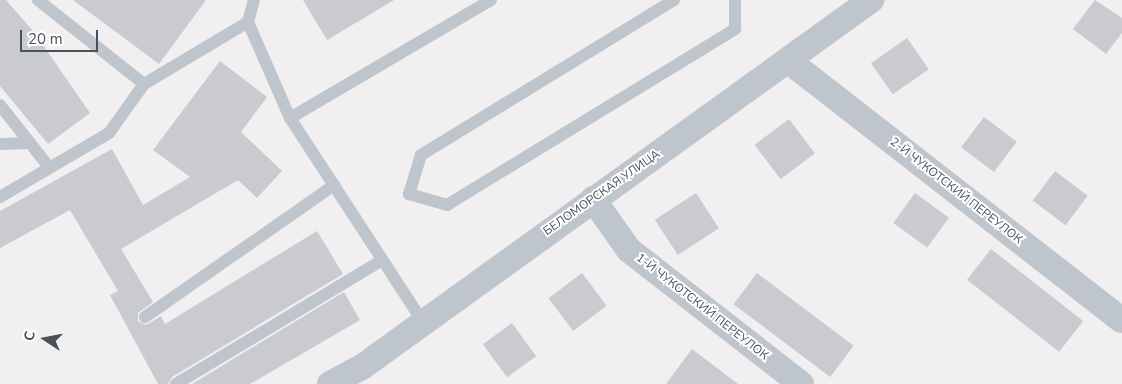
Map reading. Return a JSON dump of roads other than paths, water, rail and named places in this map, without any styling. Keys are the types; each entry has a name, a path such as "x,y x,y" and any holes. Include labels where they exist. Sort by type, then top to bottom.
{"street":[{"name":"БЕЛОМОРСКАЯ УЛИЦА","path":"330,384 367,375 423,322 593,198 790,62 871,0"},
{"name":"2-Й ЧУКОТСКИЙ ПЕРЕУЛОК","path":"790,62 1122,320"},
{"name":"1-Й ЧУКОТСКИЙ ПЕРЕУЛОК","path":"593,198 629,250 801,384"}],"lane":[{"path":"38,0 144,84"},
{"path":"254,0 248,22 290,118 423,322"},
{"path":"290,118 491,0"},
{"path":"674,0 421,155 409,194 447,205 735,28 735,0"},
{"path":"0,197 110,133 144,84 248,22"},
{"path":"0,106 49,167"},
{"path":"0,144 30,143"},
{"path":"145,317 334,186"},
{"path":"176,384 382,260"}]}
